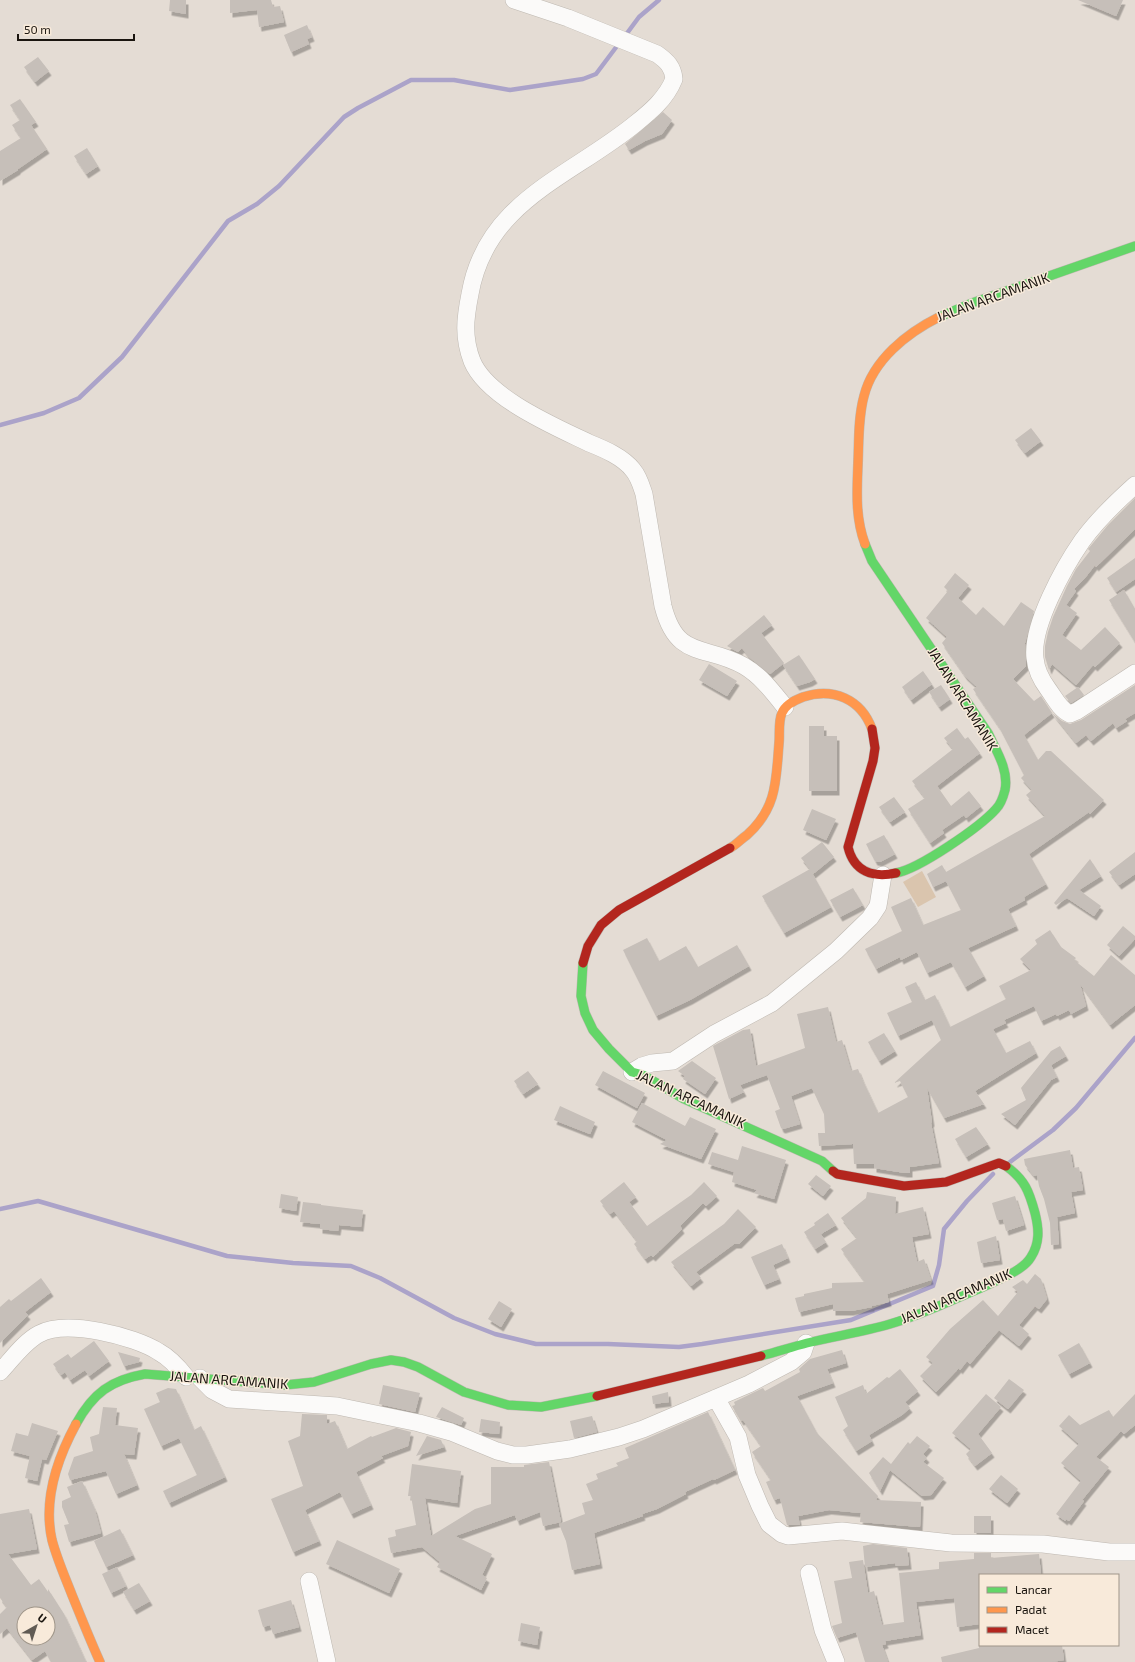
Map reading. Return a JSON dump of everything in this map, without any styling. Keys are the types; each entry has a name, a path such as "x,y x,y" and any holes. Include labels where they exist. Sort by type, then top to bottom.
{"street":[{"path":"514,0 568,18 657,54 671,66 674,79 667,92 651,111 616,140 561,175 526,200 496,230 483,249 476,265 471,284 466,315 465,334 470,355 474,365 485,379 512,403 598,447 625,462 633,469 640,480 644,494 663,606 666,618 671,628 688,646 742,665 761,678 785,707"},
{"name":"JALAN ARCAMANIK","path":"100,1662 57,1560 49,1519 55,1473 60,1458 79,1417 100,1390 115,1381 128,1376 145,1374 272,1385 302,1384 340,1375 381,1361 391,1360 404,1362 418,1367 458,1389 477,1397 508,1405 541,1407 573,1402 738,1363 806,1343 890,1324 925,1312 1006,1277 1031,1258 1035,1252 1039,1233 1032,1202 1024,1184 1013,1170 999,1163 946,1182 904,1186 838,1174 822,1161 762,1132 684,1099 643,1075 632,1072 609,1049 593,1030 585,1013 582,996 582,974 584,957 588,946 601,925 619,910 734,846 759,824 767,811 773,795 778,765 779,722 781,714 785,707 799,698 811,694 826,693 838,695 850,700 860,708 872,728 875,739 874,759 848,847 848,855 853,863 859,868 869,873 883,875 910,869 991,815 998,807 1003,796 1006,780 1001,761 988,733 872,561 863,541 858,520 857,501 859,430 863,400 871,377 884,360 904,339 923,325 941,315 977,300 1025,285 1135,246"},
{"path":"1135,485 1111,507 1082,540 1045,609 1035,649 1036,664 1045,685 1061,707 1070,714 1077,712 1135,674"},
{"path":"632,1072 642,1066 652,1063 673,1061 714,1034 772,1003 836,951 870,918 878,906 883,875"},
{"path":"0,1372 32,1339 40,1333 57,1328 73,1327 121,1336 145,1344 168,1358 212,1390 229,1399 337,1406 419,1423 451,1432 514,1455 570,1449 618,1437 643,1428 749,1384 790,1362 803,1352 806,1343"},
{"path":"716,1398 738,1437 747,1476 760,1506 769,1524 782,1534 788,1536 842,1531 951,1543 1043,1544 1109,1552 1135,1552"},
{"path":"809,1573 823,1630 836,1662"},
{"path":"309,1581 327,1662"}],"shaded area":[{"path":"922,871 936,897 918,907 903,882"}],"building":[{"path":"170,0 186,0 186,14 169,11"},
{"path":"230,0 271,0 273,7 280,6 284,22 259,27 257,10 230,13"},
{"path":"1078,0 1123,0 1116,16"},
{"path":"307,25 312,37 307,39 309,44 291,52 284,35"},
{"path":"38,57 49,71 35,82 24,67"},
{"path":"20,99 36,122 31,125 47,149 0,181 0,151 21,138 12,125 20,120 10,105"},
{"path":"663,112 672,120 662,134 629,150 625,144"},
{"path":"87,148 98,166 86,174 74,156"},
{"path":"1031,428 1041,441 1025,453 1015,440"},
{"path":"1135,498 1135,529 1096,567 1095,565 1074,589 1076,591 1066,605 1077,613 1062,635 1081,650 1105,627 1120,643 1095,667 1093,665 1076,685 1052,664 1049,670 1045,657 1045,646 1048,632 1067,586 1076,569 1090,551 1088,549 1108,525"},
{"path":"1135,558 1135,579 1116,592 1107,578"},
{"path":"955,573 969,585 958,598 976,615 983,607 1004,626 1021,602 1034,611 1025,643 1026,666 1013,679 1034,701 1041,696 1052,713 1024,735 1038,760 1046,751 1051,751 1104,800 1090,814 1089,812 1029,854 1046,884 1024,897 1025,900 1008,909 1016,926 968,948 984,976 965,987 951,962 927,973 917,952 901,960 900,957 876,969 865,949 902,931 891,907 911,898 923,925 961,910 946,881 933,887 927,874 942,865 946,872 1045,816 1026,795 1032,790 1021,778 1024,775 999,727 973,689 977,687 965,676 942,643 947,637 926,618 948,591 944,587"},
{"path":"1124,590 1135,609 1135,642 1109,600"},
{"path":"764,615 772,625 761,633 784,663 770,674 749,657 742,648 738,652 727,646"},
{"path":"799,655 815,679 797,686 783,665"},
{"path":"709,664 737,681 727,696 699,680"},
{"path":"923,671 932,684 911,700 902,687"},
{"path":"941,685 950,699 939,707 929,692"},
{"path":"1135,685 1135,713 1125,719 1127,721 1116,728 1113,723 1091,741 1086,735 1076,743 1052,713 1062,721 1070,724 1081,720"},
{"path":"1078,687 1084,695 1071,703 1065,696"},
{"path":"809,726 824,726 824,736 837,736 837,791 809,791"},
{"path":"957,728 965,739 968,737 980,753 937,786 951,806 969,791 981,806 966,818 964,815 942,830 944,833 930,843 908,809 925,798 912,781 953,749 944,738"},
{"path":"894,797 905,812 890,822 879,807"},
{"path":"812,809 836,819 826,840 803,830"},
{"path":"884,835 895,854 880,862 875,861 866,844"},
{"path":"822,842 834,857 813,874 811,871 831,907 784,933 762,896 810,869 801,858"},
{"path":"1135,852 1135,874 1119,885 1109,872"},
{"path":"1090,859 1101,876 1079,890 1101,906 1094,916 1067,898 1056,905 1054,903"},
{"path":"853,888 863,905 840,917 830,900"},
{"path":"1123,926 1135,936 1135,939 1119,956 1107,945"},
{"path":"1050,930 1061,947 1076,958 1074,960 1094,976 1111,955 1135,975 1135,1005 1110,1025 1080,984 1086,1006 1071,1014 1069,1010 1041,1021 1034,1006 1004,1020 1006,1023 993,1029 1006,1053 1030,1041 1036,1053 975,1091 984,1104 944,1118 927,1088 931,1123 939,1163 910,1167 910,1173 905,1173 874,1168 874,1164 854,1164 853,1144 819,1146 818,1133 825,1133 824,1114 812,1088 791,1096 800,1124 783,1129 781,1128 775,1111 780,1109 767,1075 740,1085 744,1092 729,1099 713,1046 743,1030 750,1029 756,1066 805,1048 797,1014 828,1007 836,1042 842,1040 851,1071 858,1069 878,1113 908,1097 900,1081 894,1083 941,1040 932,1020 898,1036 887,1013 912,1002 905,987 916,982 925,1000 935,995 950,1027 1006,999 999,986 1031,970 1020,959 1037,944 1035,940"},
{"path":"647,938 659,961 686,946 698,967 737,945 749,966 690,1000 656,1016 623,950"},
{"path":"884,1033 895,1051 879,1061 868,1042"},
{"path":"1060,1046 1066,1056 1051,1065 1057,1077 1051,1080 1015,1125 1001,1114 1026,1100 1021,1088 1051,1051"},
{"path":"692,1061 716,1078 705,1094 683,1079 685,1076 678,1071"},
{"path":"528,1071 538,1084 523,1094 514,1081"},
{"path":"603,1071 645,1093 637,1108 595,1085"},
{"path":"642,1103 685,1126 690,1117 716,1129 701,1159 660,1144 667,1140 632,1122"},
{"path":"560,1106 595,1122 590,1134 554,1120"},
{"path":"976,1127 988,1144 966,1157 955,1139"},
{"path":"742,1146 786,1160 774,1199 754,1193 757,1190 732,1182 734,1172 708,1164 712,1152 738,1160"},
{"path":"1070,1150 1073,1168 1079,1167 1083,1190 1071,1192 1075,1213 1057,1217 1059,1244 1051,1245 1050,1223 1037,1175 1034,1176 1025,1165 1024,1159"},
{"path":"816,1175 831,1186 823,1196 808,1184"},
{"path":"624,1182 636,1197 629,1202 647,1226 691,1195 704,1182 717,1196 706,1206 703,1203 680,1226 682,1229 653,1257 651,1255 645,1259 634,1244 637,1241 614,1211 610,1214 600,1201"},
{"path":"867,1192 896,1197 895,1214 923,1207 929,1234 912,1237 917,1262 924,1259 931,1280 887,1294 889,1302 872,1307 851,1311 833,1311 833,1304 799,1312 795,1298 804,1296 804,1294 832,1288 832,1283 865,1282 841,1249 857,1238 841,1218 866,1198"},
{"path":"281,1194 298,1197 296,1211 279,1208"},
{"path":"1015,1196 1024,1225 1006,1231 1003,1219 997,1220 992,1203"},
{"path":"303,1202 363,1210 361,1227 339,1225 338,1231 320,1229 320,1224 300,1222"},
{"path":"738,1209 756,1227 739,1244 734,1244 696,1272 701,1278 691,1286 671,1262 724,1224"},
{"path":"828,1213 836,1225 821,1234 818,1230 826,1242 815,1249 804,1232 815,1225 814,1223"},
{"path":"996,1236 1000,1260 981,1263 977,1242"},
{"path":"782,1244 788,1258 773,1265 779,1279 764,1285 751,1257"},
{"path":"1035,1274 1041,1279 1047,1299 1039,1309 1035,1306 1019,1325 1029,1334 1019,1346 999,1330 970,1364 967,1361 960,1370 959,1368 936,1392 920,1376 933,1363 926,1357 950,1329 983,1300 998,1316 1018,1292 1012,1287 1023,1280 1027,1284"},
{"path":"41,1278 51,1292 25,1312 28,1315 0,1343 0,1307 9,1299 11,1301"},
{"path":"499,1301 512,1309 501,1327 488,1319"},
{"path":"94,1341 109,1361 89,1376 85,1370 70,1380 65,1372 61,1375 53,1364 68,1354 71,1358"},
{"path":"1079,1343 1090,1363 1069,1374 1058,1355"},
{"path":"842,1350 846,1363 827,1369 833,1383 797,1396 817,1433 878,1496 876,1500 921,1502 920,1527 860,1522 861,1513 829,1510 798,1516 800,1525 787,1525 780,1498 774,1500 766,1482 771,1480 752,1452 761,1446 743,1420 741,1421 732,1406 735,1405 734,1402 763,1388 765,1391 800,1372 799,1369 810,1359"},
{"path":"118,1352 140,1358 139,1362 124,1366"},
{"path":"900,1369 918,1391 905,1402 910,1408 902,1415 869,1435 872,1441 856,1451 843,1430 848,1426 835,1397 863,1385 866,1394 887,1377 889,1378"},
{"path":"1009,1379 1024,1390 1008,1409 994,1398"},
{"path":"383,1385 420,1393 415,1412 379,1404"},
{"path":"168,1388 176,1389 194,1430 201,1426 225,1477 169,1503 163,1491 197,1475 179,1438 161,1446 144,1409 160,1402 156,1393"},
{"path":"668,1392 669,1402 653,1404 652,1396"},
{"path":"986,1394 1001,1407 978,1434 992,1453 975,1466 966,1454 971,1449 952,1433"},
{"path":"1135,1394 1135,1425 1124,1434 1121,1431 1096,1457 1109,1467 1082,1500 1084,1501 1069,1521 1066,1519 1065,1521 1056,1514 1081,1481 1061,1463 1079,1444 1059,1426 1069,1415 1080,1425 1109,1410 1113,1417"},
{"path":"103,1407 117,1408 115,1425 138,1428 134,1455 124,1454 137,1485 116,1494 106,1471 70,1480 68,1474 74,1457 93,1451 90,1437 99,1434"},
{"path":"442,1407 464,1418 461,1425 436,1417"},
{"path":"708,1412 735,1470 685,1492 686,1494 657,1509 642,1514 643,1516 594,1533 600,1564 572,1570 566,1541 559,1524 585,1514 582,1503 593,1500 586,1484 598,1479 596,1474 618,1466 616,1463 629,1458 625,1448"},
{"path":"302,1414 327,1415 327,1424 335,1421 347,1449 371,1436 372,1437 396,1428 411,1432 408,1446 381,1456 383,1458 356,1472 371,1505 351,1514 340,1492 305,1510 319,1541 293,1552 271,1499 303,1486 288,1441 300,1436"},
{"path":"592,1416 597,1432 574,1438 570,1421"},
{"path":"481,1419 500,1422 499,1434 479,1432"},
{"path":"32,1423 58,1431 46,1460 42,1459 37,1481 25,1478 30,1456 11,1451 16,1433 28,1436"},
{"path":"427,1436 441,1440 444,1447 416,1456"},
{"path":"917,1436 930,1446 923,1454 927,1458 923,1462 944,1478 931,1495 922,1496 890,1470 880,1491 869,1473 883,1457 891,1464 908,1442 910,1444"},
{"path":"549,1462 561,1522 543,1526 540,1512 517,1521 515,1515 455,1536 492,1554 482,1575 487,1578 481,1590 437,1567 440,1562 422,1547 391,1553 388,1538 396,1536 395,1530 416,1525 411,1496 408,1496 412,1464 461,1471 457,1503 425,1498 431,1536 475,1509 491,1504 491,1467 524,1467 524,1465"},
{"path":"1001,1475 1018,1489 1007,1503 989,1489"},
{"path":"82,1481 95,1510 101,1533 69,1542 64,1525 69,1524 62,1507 62,1501 71,1497 67,1487"},
{"path":"29,1509 37,1549 8,1554 31,1585 39,1579 48,1592 48,1589 64,1614 86,1662 51,1662 45,1651 32,1660 21,1646 56,1646 56,1606 16,1606 16,1640 7,1628 0,1634 0,1614 7,1607 0,1598 0,1514"},
{"path":"974,1516 991,1516 991,1533 974,1533"},
{"path":"120,1529 133,1555 106,1567 94,1541"},
{"path":"337,1540 400,1569 389,1593 326,1564"},
{"path":"873,1544 907,1548 909,1565 896,1566 895,1563 865,1567 863,1546"},
{"path":"974,1553 991,1553 991,1558 1039,1554 1041,1574 979,1574 979,1624 957,1627 954,1598 916,1602 921,1635 885,1641 886,1644 882,1645 888,1662 865,1662 856,1632 837,1638 832,1626 842,1623 834,1581 852,1578 849,1562 863,1560 868,1593 874,1591 882,1625 904,1622 899,1573 939,1569 939,1562 974,1559"},
{"path":"117,1567 126,1586 111,1593 102,1574"},
{"path":"139,1583 150,1601 134,1610 123,1592"},
{"path":"291,1600 299,1627 273,1634 270,1625 263,1627 258,1610"},
{"path":"521,1623 540,1627 537,1645 518,1641"},
{"path":"979,1646 1062,1646 1064,1660 1052,1662 942,1662 941,1657 979,1648"}],"waterway":[{"path":"625,36 639,17 659,0"},
{"path":"0,425 44,413 79,398 122,357 228,221 257,204 279,186 344,117 358,108 411,80 454,80 510,90 583,79 596,74 620,42"},
{"path":"1010,1162 1053,1130 1076,1108 1135,1038"},
{"path":"0,1209 38,1201 227,1256 293,1263 351,1266 380,1278 454,1318 495,1334 536,1344 608,1344 679,1347 851,1320 933,1286 939,1265 944,1229 967,1201 993,1174"}],"traffic: fast":[{"path":"939,317 972,303 1135,246"},
{"path":"865,544 872,561 988,733 1001,760 1006,783 1002,801 988,817 934,856 906,870 896,873"},
{"path":"583,963 581,996 585,1013 593,1030 609,1049 632,1072 643,1075 684,1099 822,1161 833,1171"},
{"path":"761,1356 807,1343 870,1329 902,1320 925,1312 983,1287 1022,1267 1034,1252 1038,1236 1037,1225 1033,1205 1025,1186 1018,1176 1006,1166"},
{"path":"76,1424 89,1404 104,1390 122,1380 145,1374 285,1385 314,1382 371,1364 391,1360 404,1362 418,1367 464,1392 508,1405 541,1407 597,1396"}],"traffic: slow":[{"path":"865,544 858,514 857,494 859,430 864,396 868,383 883,359 893,349 915,331 939,317"},
{"path":"730,848 757,825 770,804 777,770 780,720 783,710 788,705 800,698 814,694 835,695 845,698 861,710 872,729"},
{"path":"76,1424 63,1451 54,1480 49,1510 50,1525 52,1540 59,1561 100,1662"}],"traffic: jam":[{"path":"872,729 875,748 873,761 848,847 851,856 860,868 872,874 880,875 896,873"},
{"path":"583,963 588,946 601,925 619,910 730,848"},
{"path":"833,1171 837,1174 904,1186 946,1182 999,1163 1006,1166"},
{"path":"597,1396 761,1356"}]}
